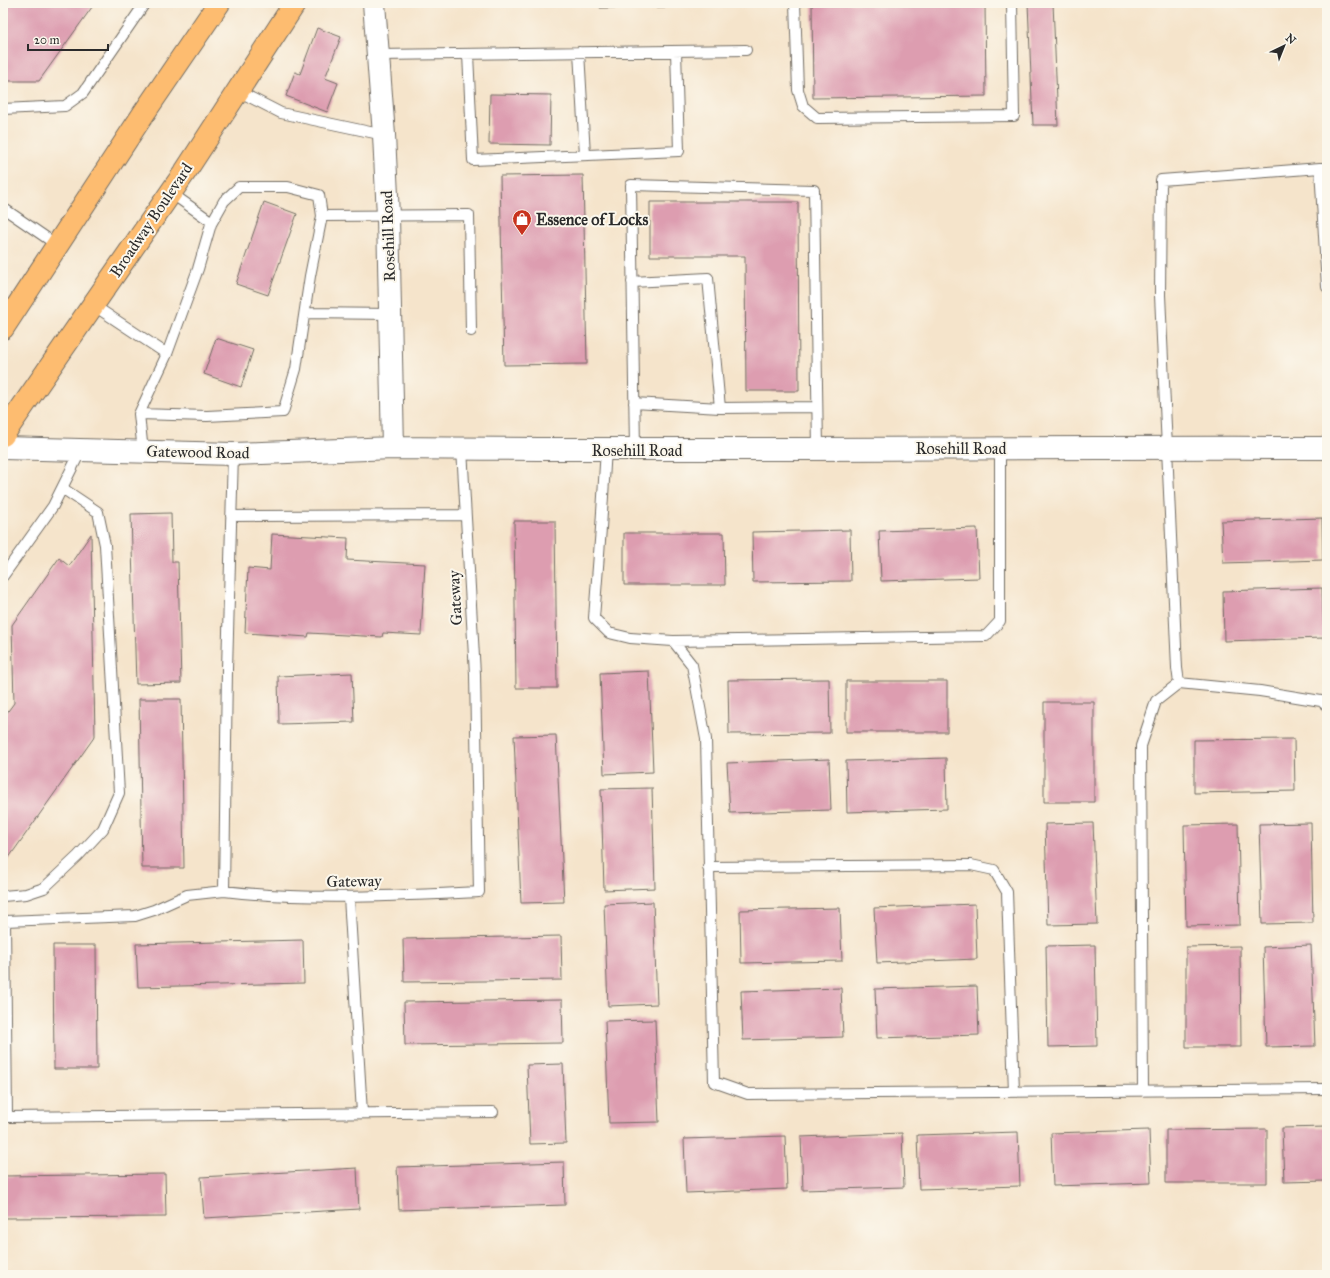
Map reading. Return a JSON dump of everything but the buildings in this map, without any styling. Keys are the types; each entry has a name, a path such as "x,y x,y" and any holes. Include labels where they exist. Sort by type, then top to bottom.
{"main road":[{"path":"3,328 144,113 219,3"},
{"name":"Broadway Boulevard","path":"3,435 171,193 295,3"}],"street":[{"name":"Rosehill Road","path":"374,3 384,135 388,216 393,448 1327,448"},
{"name":"Gatewood Road","path":"3,448 232,454 393,448"}],"lane":[{"path":"3,109 65,106 83,93 145,3"},
{"path":"795,3 798,90 803,106 817,118 825,118 1014,116 1012,3"},
{"path":"378,55 746,50"},
{"path":"468,54 473,160 679,151 676,51"},
{"path":"580,52 585,155"},
{"path":"238,91 281,113 384,135"},
{"path":"1179,683 1177,668 1160,295 1161,180 1323,168 1327,287"},
{"path":"635,449 631,185 814,190 818,449"},
{"path":"139,414 207,416 283,412 296,369 310,276 322,216 319,195 288,187 239,188 224,201 212,222 198,269 167,354 139,414 143,452"},
{"path":"171,193 212,222"},
{"path":"3,210 6,210 57,245"},
{"path":"322,216 468,215 471,331"},
{"path":"632,282 708,278 720,408"},
{"path":"93,305 167,354"},
{"path":"305,313 391,314"},
{"path":"634,403 720,408 818,407"},
{"path":"606,449 594,618 609,633 630,638 673,641 986,636 1000,621 1000,448"},
{"name":"Gateway","path":"362,1113 7,1117 5,921 135,916 154,910 187,895 224,891 256,895 349,897 479,892 475,674 462,449"},
{"path":"3,576 53,506 81,450"},
{"path":"224,891 232,454"},
{"path":"3,896 26,894 44,888 78,856 103,829 119,793 106,545 98,512 62,488"},
{"path":"231,516 465,515"},
{"path":"673,641 692,664 706,739 714,1082 748,1094 1327,1089"},
{"path":"1143,1091 1140,746 1156,701 1179,683 1260,691 1321,701 1327,706"},
{"path":"708,867 971,865 994,870 1007,892 1014,1092"},
{"path":"349,897 362,1113 493,1112"}],"place":[{"name":"Essence of Locks","path":"522,236"}]}
